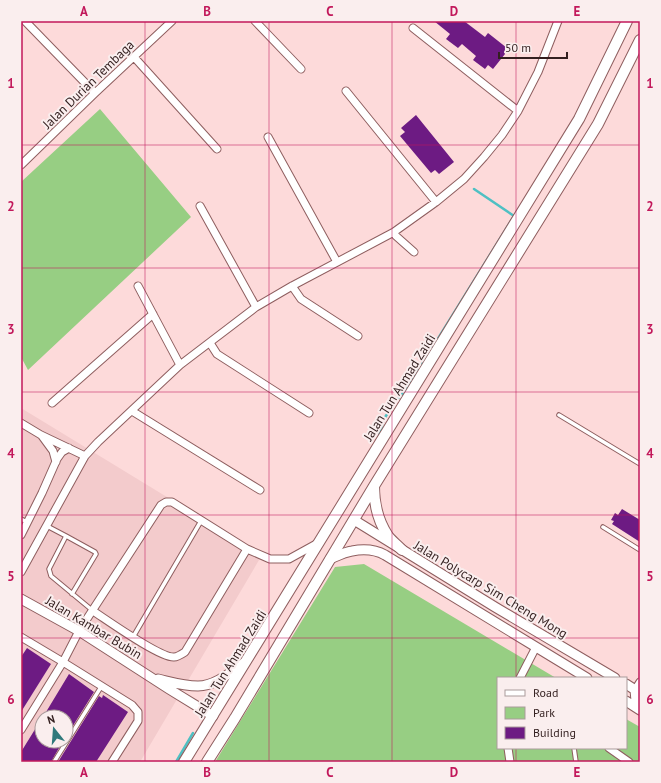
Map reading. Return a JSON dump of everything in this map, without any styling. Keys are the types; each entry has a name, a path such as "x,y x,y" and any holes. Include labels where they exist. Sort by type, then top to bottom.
{"main road":[{"name":"Jalan Tun Ahmad Zaidi","path":"184,762 579,119 627,21"},
{"path":"207,762 374,486 598,124 640,40"},
{"path":"374,486 374,497 380,520 388,535 402,550"}],"street":[{"path":"25,21 95,93"},
{"name":"Jalan Durian Tembaga","path":"21,165 172,21"},
{"path":"255,21 301,69"},
{"path":"21,572 86,456 98,442 180,365 256,307 292,286 394,232 436,202 464,179 484,158 518,111 538,72 558,21"},
{"path":"413,28 518,111"},
{"path":"134,57 217,149"},
{"path":"346,91 436,202"},
{"path":"268,137 337,262"},
{"path":"200,206 256,307"},
{"path":"394,232 396,236 414,252"},
{"path":"138,286 180,365"},
{"path":"292,286 302,299 358,336"},
{"path":"52,403 153,314"},
{"path":"210,343 217,354 309,413"},
{"path":"132,411 260,490"},
{"path":"21,423 86,456"},
{"path":"41,434 53,451 56,462"},
{"path":"21,535 24,520 42,493 59,456 65,450 70,448"},
{"path":"21,730 63,662 79,631 162,505 166,502 172,502 247,549 270,559 289,559 319,542"},
{"name":"Jalan Polycarp Sim Cheng Mong","path":"354,520 495,607 613,677"},
{"path":"93,611 162,655 174,657 185,652 247,549"},
{"name":"Jalan Polycarp Sim Cheng Mong","path":"330,559 353,551 362,550 379,552 585,677"},
{"name":"Jalan Kambar Bubin","path":"21,599 79,631 213,716"},
{"path":"495,607 524,632 536,647 521,677"},
{"path":"22,640 63,662 132,705 138,712 138,721 112,762"},
{"path":"153,678 181,684 202,686 214,682 230,673 247,660"},
{"path":"635,689 636,701 640,706"},
{"path":"627,702 640,710"},
{"path":"508,749 510,762"},
{"path":"610,749 629,762"}],"lane":[{"path":"559,415 640,464"},
{"path":"133,637 202,520"},
{"path":"47,526 95,552 96,554 72,594"},
{"path":"603,527 640,550"},
{"path":"66,536 49,569 50,576 93,611"},
{"path":"54,762 101,687"},
{"path":"574,749 576,762"}],"shaded area":[{"path":"21,408 262,555 140,762 21,762"}],"green space":[{"path":"100,109 191,217 28,370 21,357 21,182"},
{"path":"364,564 554,677 497,677 497,749 627,749 627,720 640,727 640,762 215,762 335,567"}],"building":[{"path":"434,21 464,21 485,37 488,33 507,48 504,52 505,54 493,69 488,65 485,69 473,60 476,56 462,44 458,48 446,39 450,34"},
{"path":"416,115 454,162 439,174 435,170 431,173 400,136 405,132 401,128"},
{"path":"622,509 640,520 640,542 612,524 614,521 611,520 615,513 618,515"},
{"path":"27,648 51,664 21,712 21,657"},
{"path":"69,674 94,692 74,724 74,709 48,709"},
{"path":"103,695 128,712 96,762 58,762 66,749 74,749 74,736 99,696 102,698"},
{"path":"34,731 34,749 58,749 51,762 21,762 21,752"}],"waterway":[{"path":"379,436 384,419 394,403 408,387 514,216 474,189"},
{"path":"176,762 193,733"}]}
